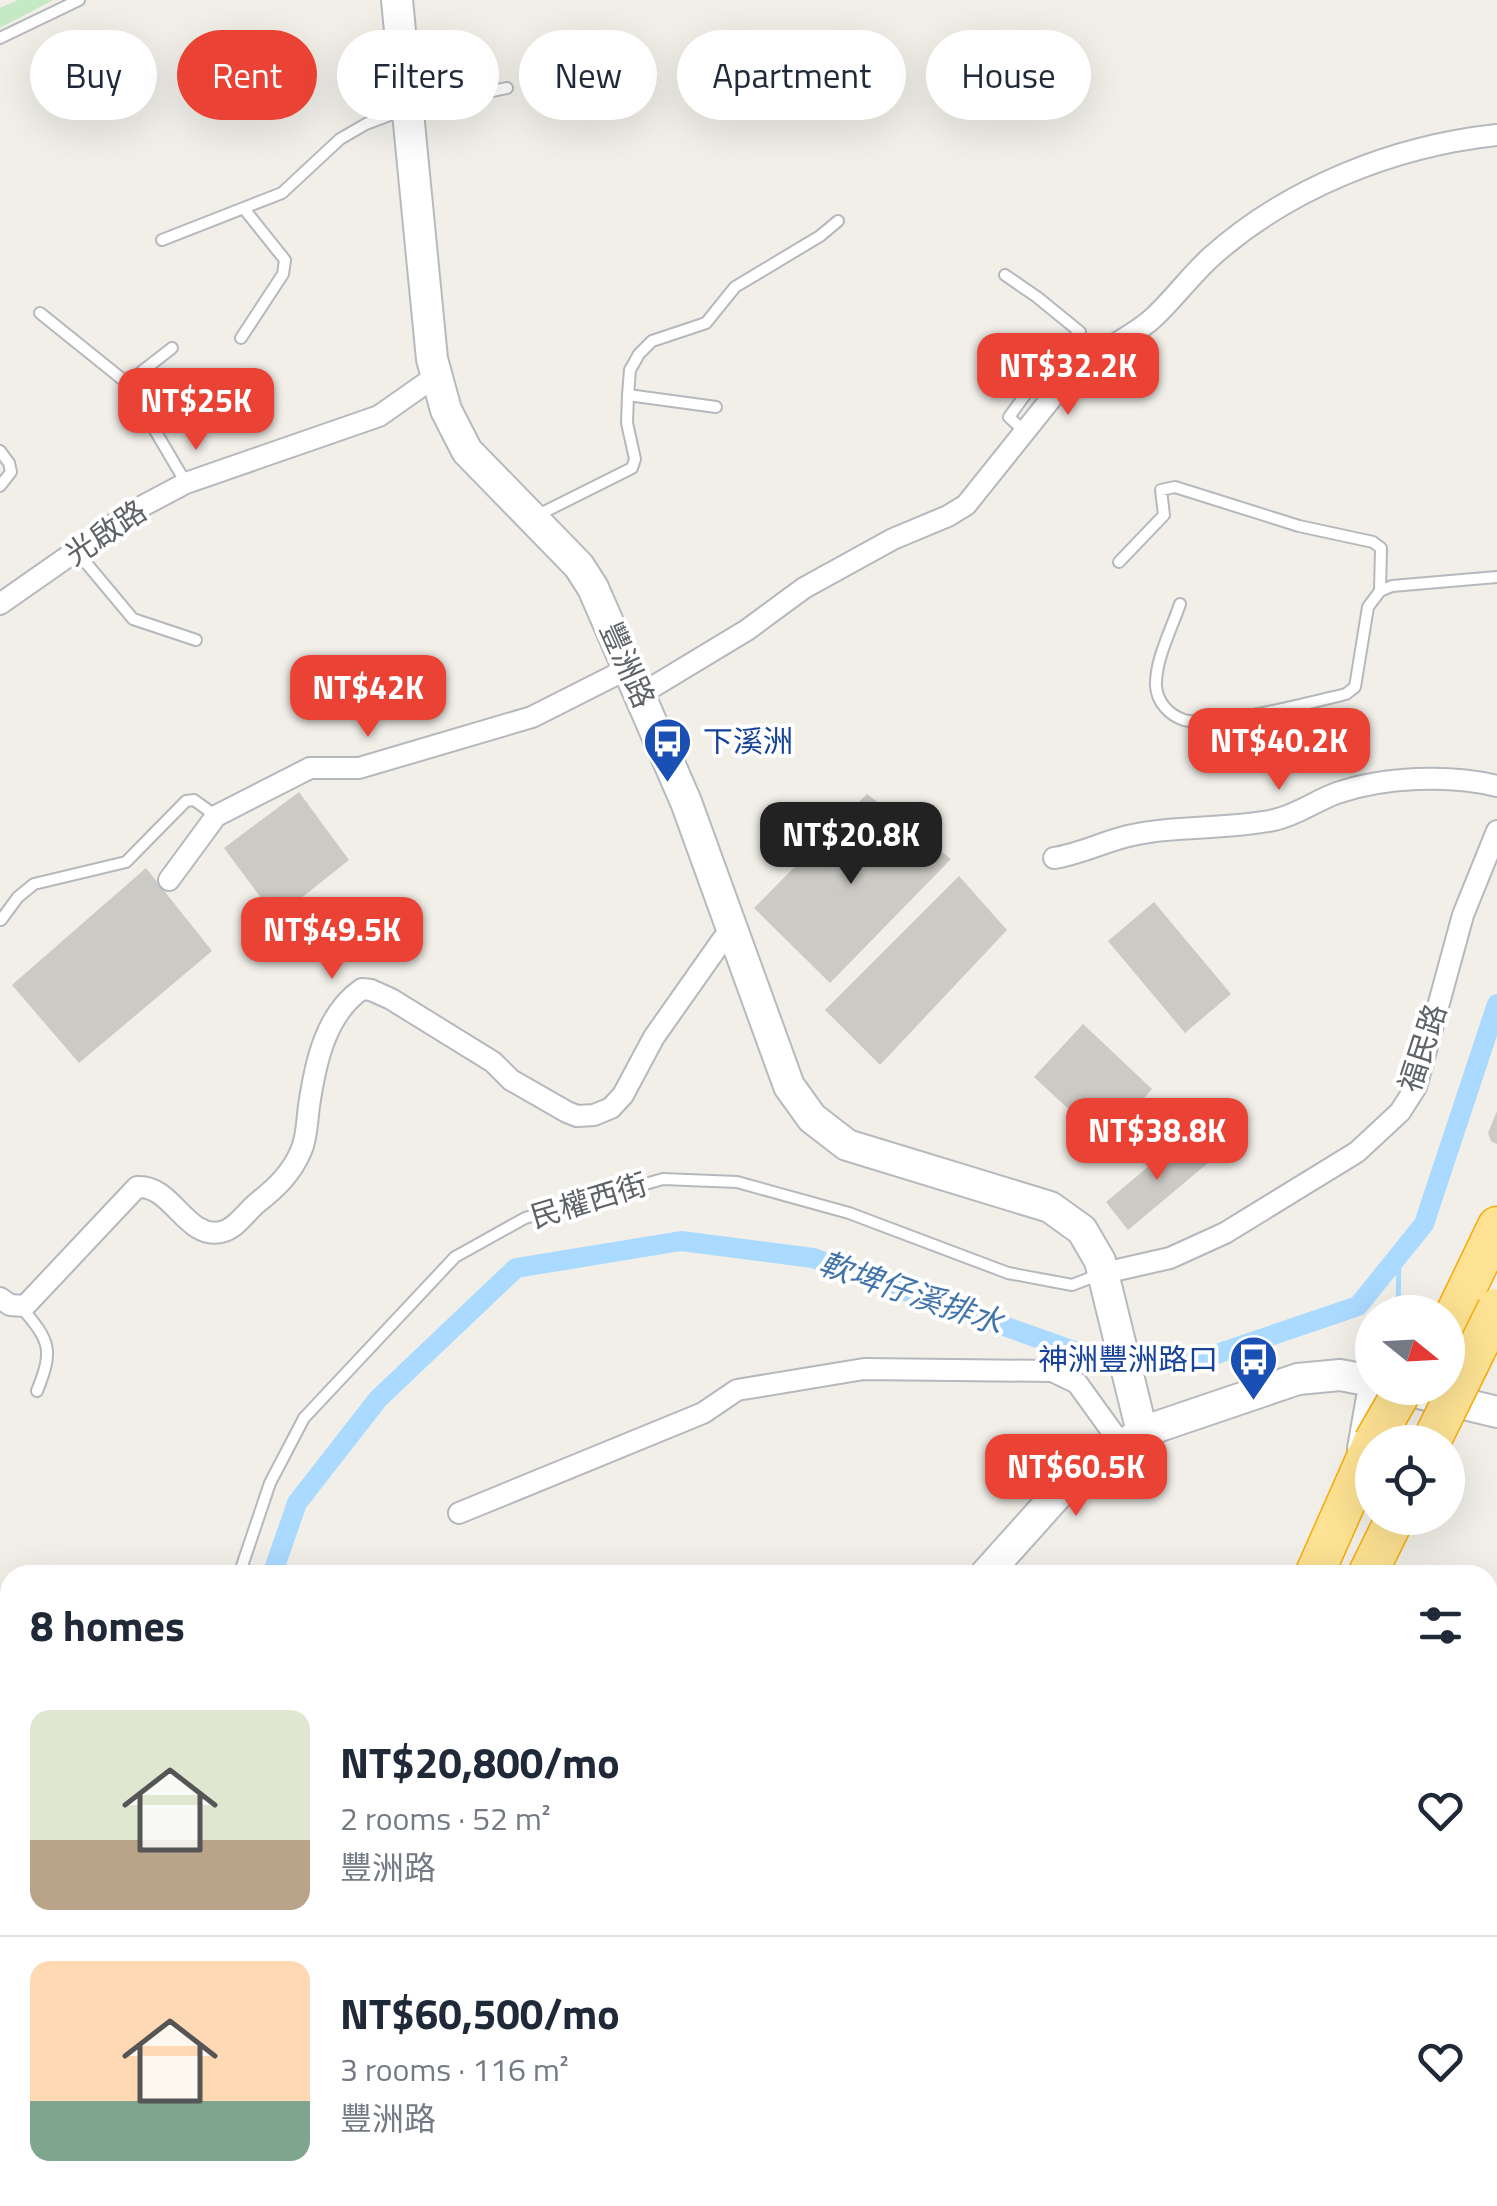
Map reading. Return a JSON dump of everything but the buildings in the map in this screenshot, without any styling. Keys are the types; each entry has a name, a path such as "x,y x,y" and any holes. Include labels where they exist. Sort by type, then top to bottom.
{"highway":[{"path":"1459,1295 1497,1226"},
{"path":"1462,1295 1476,1264"},
{"path":"1439,1425 1497,1308"},
{"path":"1464,1425 1497,1352"},
{"path":"1318,1565 1355,1483"},
{"path":"1342,1565 1355,1535"},
{"path":"1373,1565 1386,1535"},
{"path":"1400,1565 1413,1535"}],"street":[{"name":"豐洲路","path":"398,0 401,30"},
{"name":"豐洲路","path":"409,120 436,376 446,410 467,451 587,577 686,802 790,1086 823,1128 847,1146 1062,1213 1089,1240 1105,1280 1133,1428"},
{"path":"169,880 216,816 310,768 360,768 532,718 635,681 746,630 804,588 893,539 958,511 972,499 1070,375 1086,360 1150,322 1210,258 1266,214 1346,174 1448,141 1497,136"},
{"name":"光啟路","path":"0,604 133,511 186,483 380,416 436,376"},
{"path":"1054,858 1078,854 1128,836 1296,814 1352,788 1437,778 1497,786"},
{"name":"福民路","path":"1105,1280 1170,1258 1225,1233 1356,1152 1400,1112 1416,1086 1464,915 1497,831"},
{"path":"0,1298 20,1306 137,1187 154,1188 195,1226 213,1233 226,1231 280,1186 304,1146 313,1078 328,1034 343,1008 362,989 391,999 494,1062 511,1080 567,1112 594,1115 610,1108 623,1095 654,1037 723,938 733,936"},
{"path":"459,1513 703,1413 737,1390 864,1369 1052,1371 1077,1383 1133,1428"},
{"path":"993,1565 1064,1488 1133,1428 1298,1379 1340,1375 1355,1378"},
{"path":"1465,1404 1497,1412"},
{"path":"1310,1565 1377,1405"}],"lane":[{"path":"0,38 79,0"},
{"path":"499,90 507,88"},
{"path":"162,240 282,193 328,148 352,131 379,120"},
{"path":"241,338 283,274 285,260 245,210"},
{"path":"533,518 632,468 635,458 626,423 630,370 645,347 652,341 706,323 735,286 838,222"},
{"path":"1005,275 1038,296 1080,332 1052,358 1009,417 1025,433"},
{"path":"40,313 126,383 186,483"},
{"path":"126,383 172,348"},
{"path":"628,394 716,407"},
{"path":"0,451 10,463 11,472 0,486"},
{"path":"1120,562 1164,515 1161,490 1175,486 1299,526 1374,542 1381,548 1380,591"},
{"path":"77,552 133,619 196,640"},
{"path":"1180,604 1158,672 1156,692 1170,712 1184,720 1200,721 1268,712 1346,694 1354,687 1368,607 1380,591 1392,586 1497,577"},
{"path":"1,920 18,896 34,884 126,862 186,801 194,800 216,816"},
{"name":"民權西街","path":"242,1565 270,1483 304,1418 454,1257 526,1218 663,1179 737,1182 850,1213 1008,1273 1072,1284 1105,1280"},
{"path":"20,1306 46,1336 48,1362 37,1391"}],"green space":[{"path":"18,0 53,0 0,28 0,8"}],"waterway":[{"name":"軟埤仔溪排水","path":"275,1565 297,1503 378,1399 516,1268 681,1241 813,1258 1077,1352 1208,1357 1358,1306 1424,1224 1497,1004"},
{"path":"1398,1295 1399,1255"}],"place":[{"name":"下溪洲","path":"668,784"},
{"name":"神洲豐洲路口","path":"1253,1402"}]}
